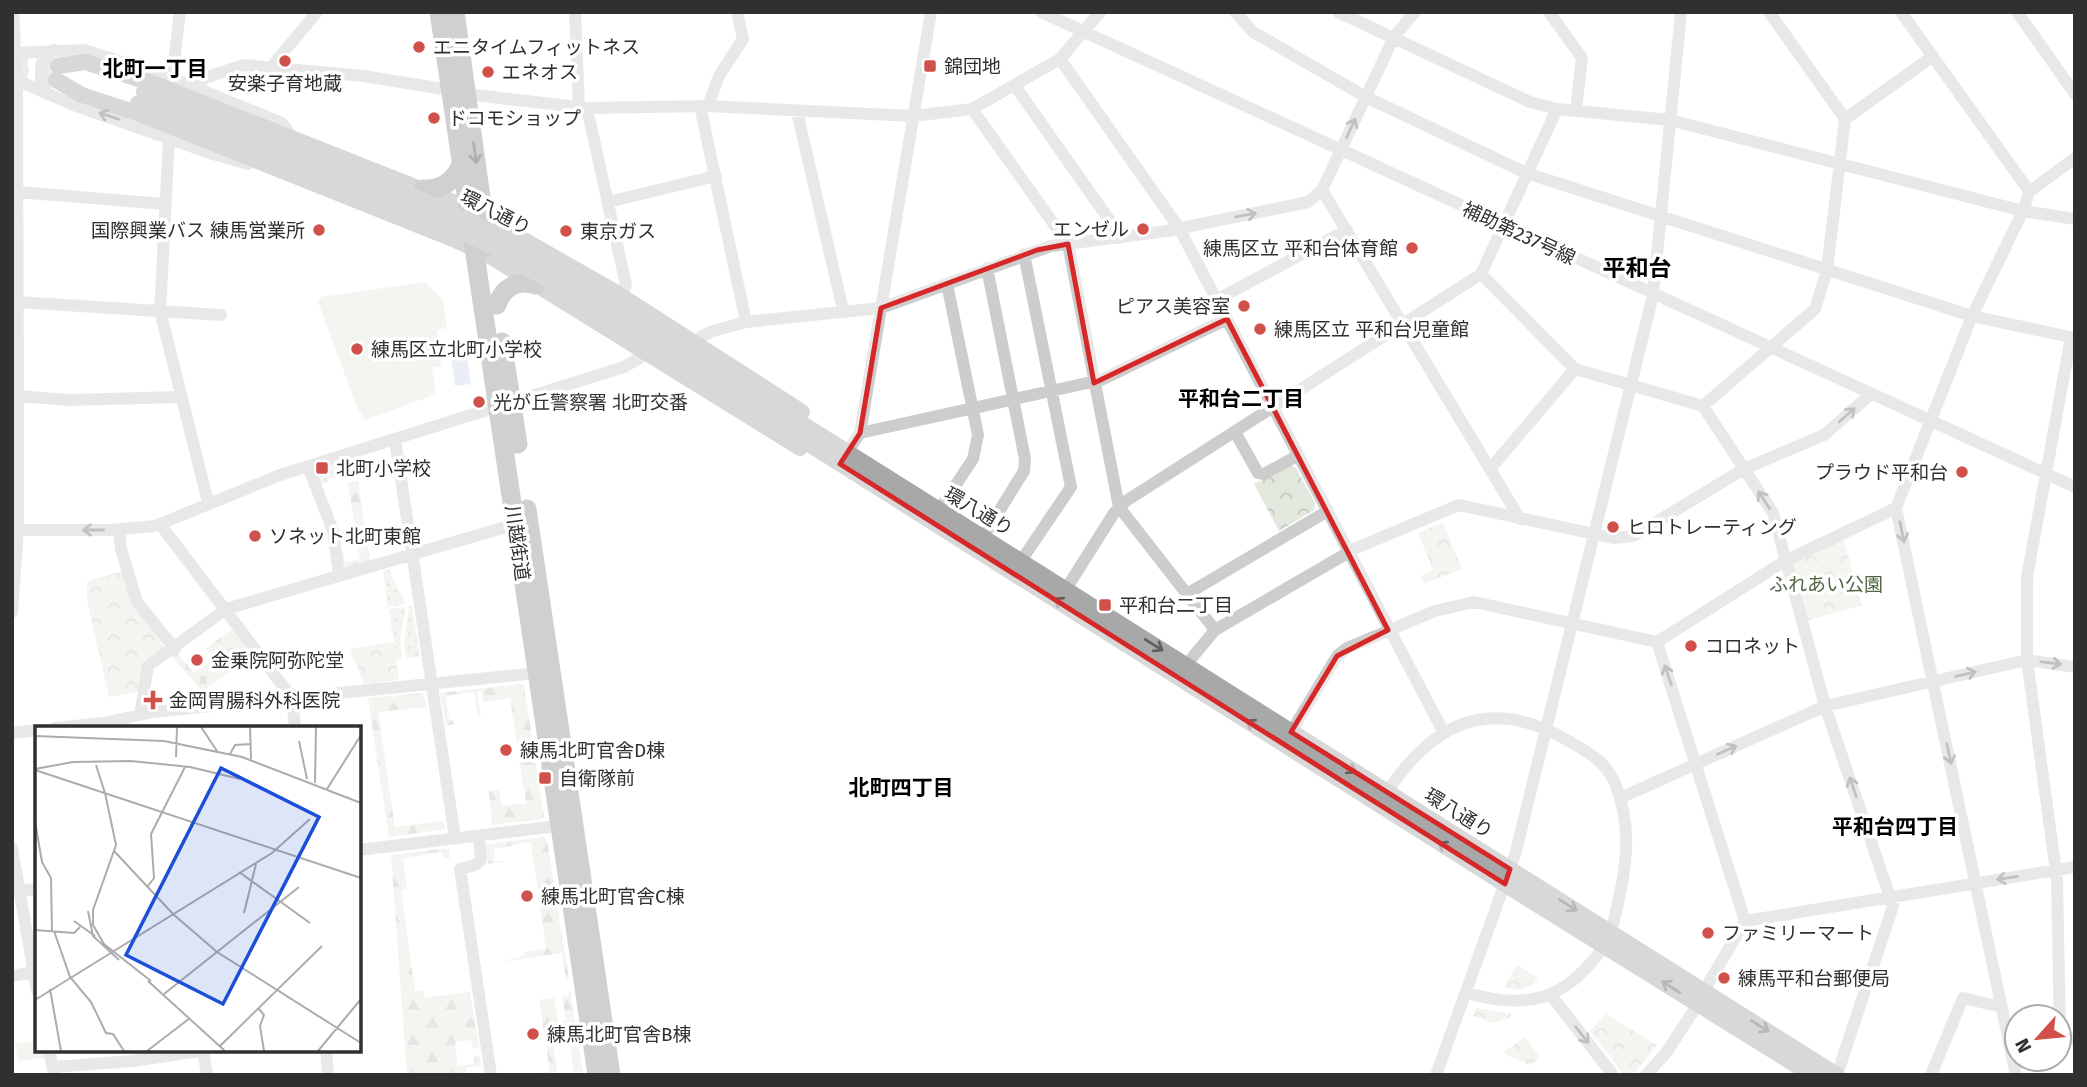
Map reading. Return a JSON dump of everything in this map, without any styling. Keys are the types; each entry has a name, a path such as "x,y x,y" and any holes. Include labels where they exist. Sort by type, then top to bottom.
{"highway":[{"name":"川越街道","path":"439,12 458,92 505,404 566,825 597,1075"},
{"name":"川越街道","path":"455,12 461,164 476,212"},
{"path":"423,189 442,187 456,175 461,164"},
{"name":"川越街道","path":"482,253 497,305 516,524 537,673 611,1075"},
{"path":"497,305 510,286 522,282 536,285"}],"main road":[{"path":"54,73 85,62 155,84 476,212 622,296 831,431 843,458"},
{"name":"環八通り","path":"54,73 430,216 497,249 843,458 1701,997 1837,1075"},
{"path":"298,165 388,213 482,253 559,299 652,344"},
{"path":"388,213 401,180"},
{"path":"559,299 550,284 551,275 560,267 572,267"},
{"name":"環八通り","path":"843,458 939,510 1066,589 1387,792 1507,877"},
{"name":"環八通り","path":"1701,997 1812,1075"}],"street":[{"path":"12,612 18,530 15,479 18,302 13,12"},
{"path":"172,78 180,12"},
{"path":"272,66 317,12"},
{"path":"575,12 583,107 626,285 622,296"},
{"path":"737,12 743,39 719,76 704,106 746,322"},
{"path":"843,458 860,433 931,12"},
{"name":"補助第237号線","path":"1041,12 2075,487"},
{"path":"197,89 204,78 240,65 272,66 583,107 704,106 914,116 972,109 1015,86 1060,59 1100,12"},
{"path":"1236,12 1253,32 1366,96 1527,173 1972,316 2073,337 2027,577 2027,660 2057,879 2060,1032 2065,1038 2075,1040"},
{"path":"1338,12 1530,102 1557,109 1670,120 2023,211 2075,219"},
{"path":"698,343 702,335 746,322 881,308 1024,254 1068,244 1119,238 1289,208 1308,202 1322,190 1394,37 1415,12"},
{"path":"1549,12 1582,58 1576,110"},
{"path":"1436,1075 1507,877 1653,295 1681,12"},
{"path":"1703,405 1811,314 1819,301 1826,270 1845,119 1769,12"},
{"path":"1901,12 2029,191"},
{"path":"2017,12 2075,93"},
{"path":"14,79 54,73 84,50 172,78 282,124 293,138"},
{"path":"14,53 169,138 213,154 298,165"},
{"path":"1845,119 1933,55"},
{"path":"1060,59 1179,228 1444,733"},
{"path":"1015,86 1117,231 1119,238"},
{"path":"972,109 1068,244 1119,507 1215,630"},
{"path":"1066,589 1119,507 1481,274 1557,109"},
{"path":"797,112 843,310"},
{"path":"169,138 160,311 208,502"},
{"path":"2018,1074 1896,508 1972,316 2023,211 2029,191 2075,158"},
{"path":"608,202 716,176"},
{"path":"1322,190 1520,519"},
{"path":"16,195 165,204"},
{"path":"1218,299 1347,230"},
{"path":"1021,561 1071,487 1024,254"},
{"path":"983,537 1024,471 1025,459 987,268"},
{"path":"1481,274 1575,369 1703,405 1773,513 1825,706 1893,909 1837,1075"},
{"path":"939,510 976,451 978,435 947,284"},
{"path":"18,302 221,315"},
{"path":"860,433 1094,382 1227,318"},
{"path":"18,530 119,530 160,524 208,502 307,466 624,367 652,344"},
{"path":"1490,469 1575,369"},
{"path":"1186,665 1215,630 1348,552 1460,505 1620,539 1639,534 1744,469 1824,435 1871,394"},
{"path":"18,396 68,400 181,397"},
{"path":"1235,432 1258,473 1264,474 1297,456"},
{"path":"395,439 455,838"},
{"path":"307,466 333,530 339,575"},
{"path":"1291,732 1337,656 1347,648 1435,611 1474,602 1657,642 1785,561 1896,508"},
{"path":"1187,594 1326,512"},
{"path":"160,524 292,698 295,726"},
{"path":"140,715 148,666 175,649 226,608 516,524"},
{"path":"119,530 121,549 137,601 175,649"},
{"path":"1646,1075 1666,1053 1745,921 1698,763 1657,642"},
{"path":"1620,798 1825,706 2027,660 2075,667"},
{"path":"68,726 140,715 537,673"},
{"path":"1387,792 1417,752 1444,733 1488,717 1546,729 1598,759 1610,774 1620,798 1625,828 1626,868 1608,939 1580,976 1551,995 1507,1002 1467,993"},
{"path":"12,733 35,730"},
{"path":"360,850 566,825"},
{"path":"479,836 481,860 475,866 460,869 491,1075"},
{"path":"12,848 17,891 34,975 12,976"},
{"path":"1745,921 2075,867"},
{"path":"17,891 35,889"},
{"path":"1551,995 1613,1075"},
{"path":"1931,1075 1964,999 2002,1007"},
{"path":"49,1052 53,1071 191,1052"},
{"path":"204,1052 207,1075"},
{"path":"326,1052 328,1075"}],"highlighted area":[{"path":"1068,244 1094,383 1227,319 1388,630 1337,656 1291,732 1510,869 1505,884 840,464 860,433 881,308 1037,250"}],"green space":[{"path":"425,282 443,300 447,328 437,330 442,366 432,368 436,394 365,420 357,407 318,302 321,297"},
{"path":"350,460 354,462 356,474 328,479 328,483 319,485 316,476 318,470"},
{"path":"1291,466 1296,468 1315,503 1314,510 1279,531 1254,484"},
{"path":"358,481 370,562 345,569 339,565 339,552 343,552 345,562 360,560 348,482"},
{"path":"1443,523 1462,569 1424,584 1421,576 1433,570 1418,533"},
{"name":"ふれあい公園","path":"1843,538 1862,605 1806,621 1791,568 1793,562"},
{"path":"389,570 405,604 388,607 383,571"},
{"path":"123,571 165,650 138,692 109,697 87,600 87,581"},
{"path":"409,606 412,606 420,657 406,658 404,644"},
{"path":"406,607 400,638 402,659 396,660 389,609"},
{"path":"233,629 255,655 202,691 171,656 176,652 194,673 213,659 206,648"},
{"path":"393,642 399,680 364,684 350,649"},
{"path":"521,684 524,686 544,816 542,819 492,825 489,791 499,790 502,805 526,804 510,698 483,702 481,691 477,691 481,716 478,716 474,692 446,696 449,720 453,720 454,724 446,726 440,693"},
{"path":"423,693 427,707 378,712 395,827 444,821 445,829 389,837 368,698"},
{"path":"544,837 547,840 569,979 566,979 562,953 500,962 524,956 524,952 546,949 531,842 494,849 495,861 507,861 488,864 486,844"},
{"path":"449,848 450,858 443,858 442,852 403,858 407,888 401,890 415,991 423,990 424,998 470,992 479,1047 473,1048 471,1040 455,1042 458,1066 474,1064 474,1056 480,1055 481,1066 466,1068 466,1075 407,1075 391,855"},
{"path":"1517,965 1538,978 1535,982 1523,989 1504,986"},
{"path":"570,988 583,1075 580,1071 574,1072 568,1033 564,1033 562,1021 566,1020 562,997 568,996"},
{"path":"554,998 559,1026 551,1030 557,1072 528,1075 550,1071 539,1000"},
{"path":"1476,1008 1511,1014 1511,1017 1494,1023 1473,1016"},
{"path":"1606,1014 1657,1045 1633,1075 1624,1075 1590,1031"},
{"path":"1525,1037 1540,1058 1530,1065 1503,1053"},
{"path":"35,1042 35,1052 42,1052 44,1058 18,1061 15,1043"}],"water":[{"path":"465,345 471,384 455,386 450,347"}],"tunnel":[{"path":"12,62 55,65"},
{"path":"12,73 53,80"}],"place":[{"name":"エニタイムフィットネス","path":"419,47"},
{"name":"安楽子育地蔵","path":"285,61"},
{"name":"錦団地","path":"930,66"},
{"name":"エネオス","path":"488,72"},
{"name":"ドコモショップ","path":"434,118"},
{"name":"エンゼル","path":"1143,229"},
{"name":"国際興業バス 練馬営業所","path":"319,230"},
{"name":"東京ガス","path":"566,231"},
{"name":"練馬区立 平和台体育館","path":"1412,248"},
{"name":"ピアス美容室","path":"1244,306"},
{"name":"練馬区立 平和台児童館","path":"1260,329"},
{"name":"練馬区立北町小学校","path":"357,349"},
{"name":"光が丘警察署 北町交番","path":"479,402"},
{"name":"北町小学校","path":"322,468"},
{"name":"プラウド平和台","path":"1962,472"},
{"name":"ヒロトレーティング","path":"1613,527"},
{"name":"ソネット北町東館","path":"255,536"},
{"name":"平和台二丁目","path":"1105,605"},
{"name":"コロネット","path":"1691,646"},
{"name":"金乗院阿弥陀堂","path":"197,660"},
{"name":"金岡胃腸科外科医院","path":"153,700"},
{"name":"練馬北町官舎D棟","path":"506,750"},
{"name":"自衛隊前","path":"545,778"},
{"name":"練馬北町官舎C棟","path":"527,896"},
{"name":"ファミリーマート","path":"1708,933"},
{"name":"練馬平和台郵便局","path":"1724,978"},
{"name":"練馬北町官舎B棟","path":"533,1034"}],"district":[{"name":"北町一丁目","path":"155,69"},
{"name":"平和台","path":"1637,268"},
{"name":"平和台二丁目","path":"1241,399"},
{"name":"北町四丁目","path":"901,788"},
{"name":"平和台四丁目","path":"1895,827"}]}
